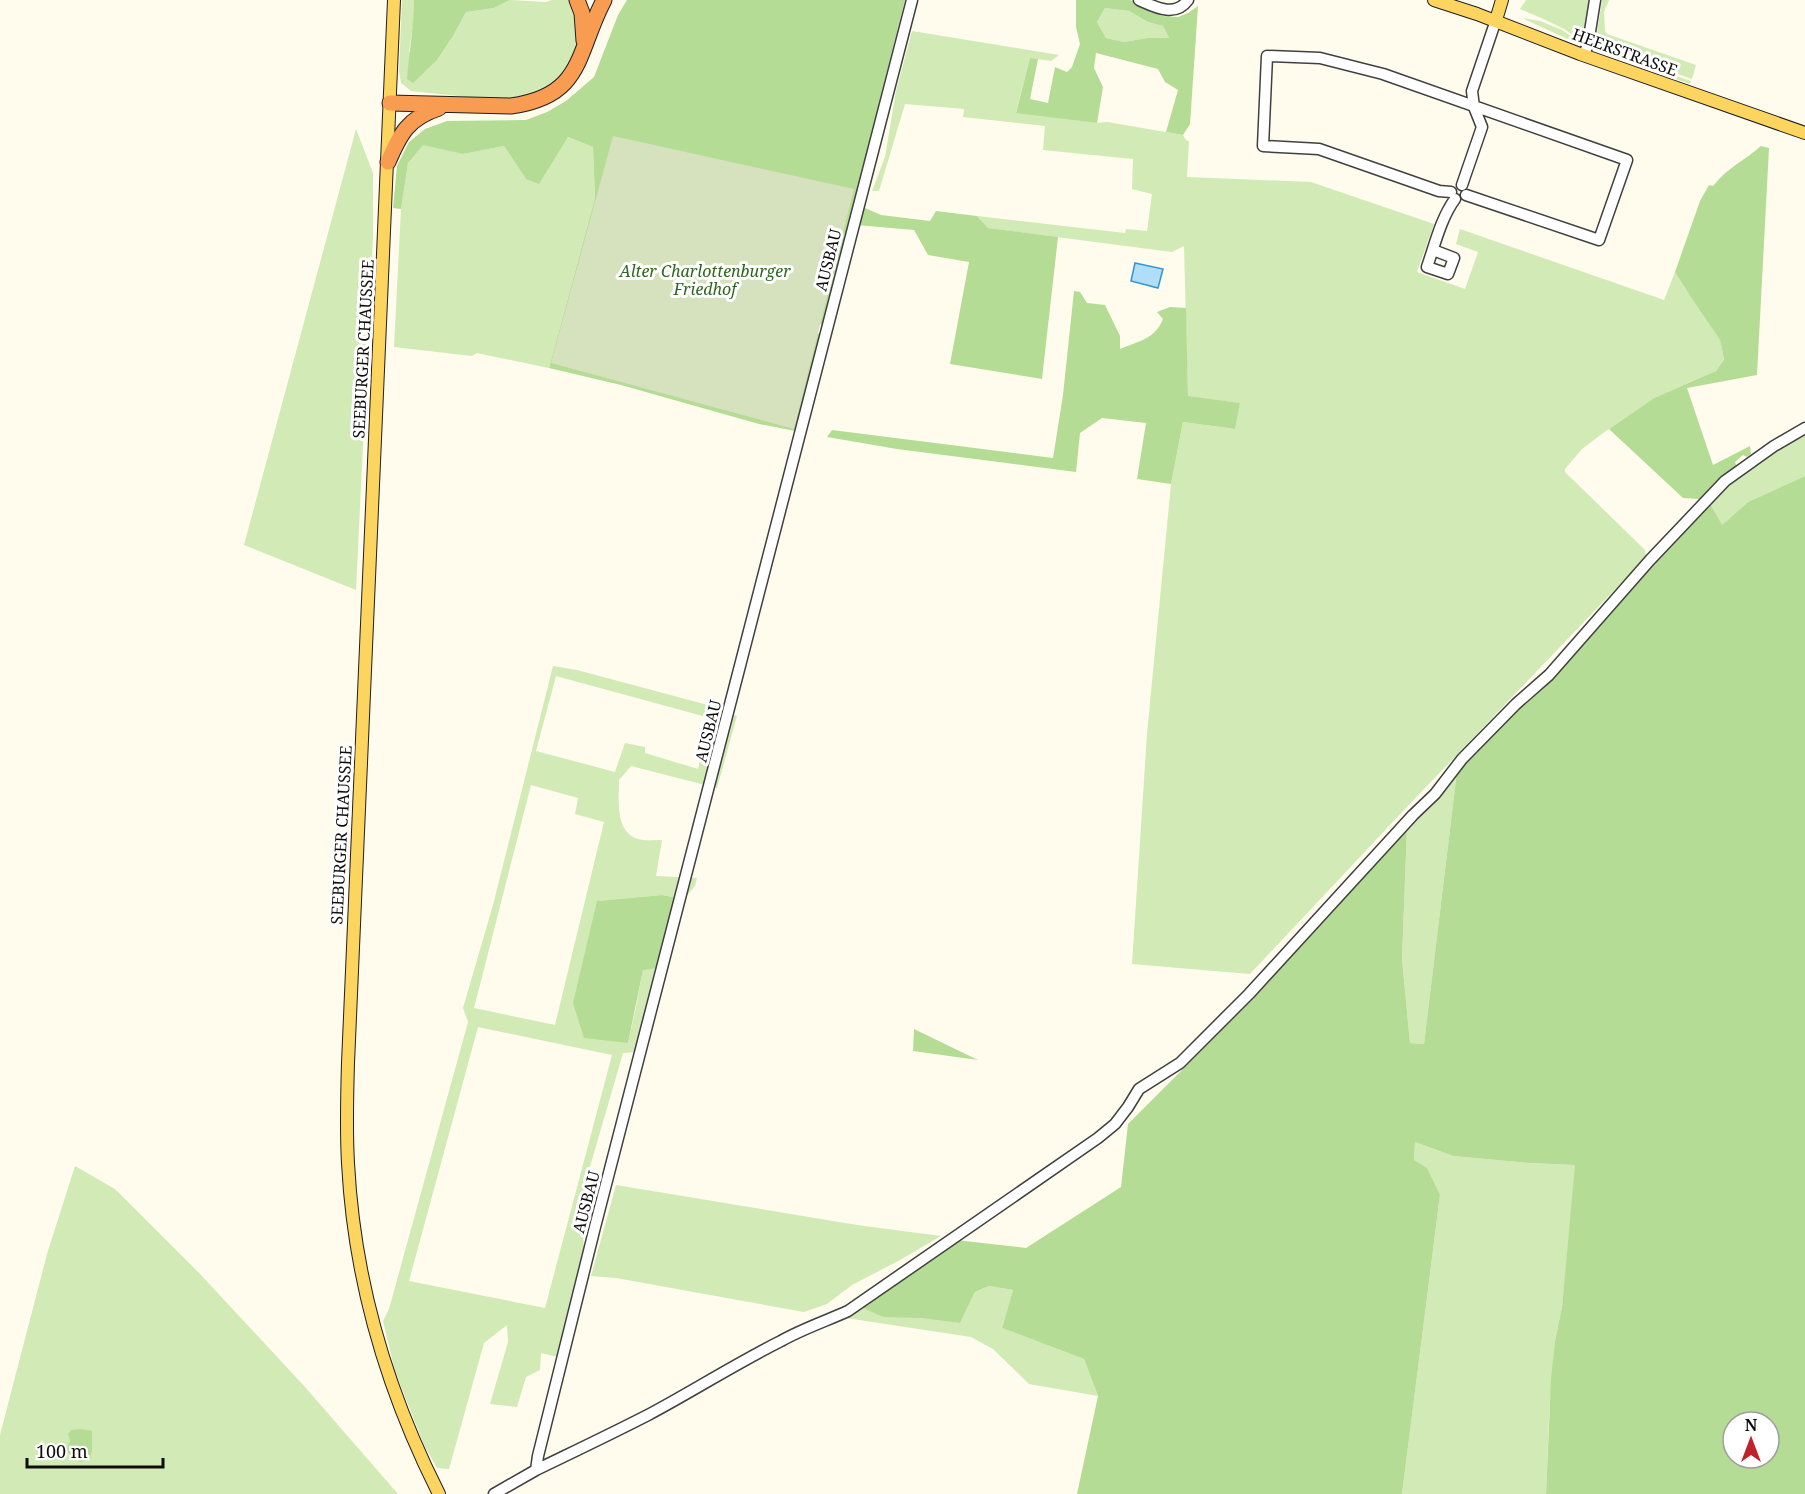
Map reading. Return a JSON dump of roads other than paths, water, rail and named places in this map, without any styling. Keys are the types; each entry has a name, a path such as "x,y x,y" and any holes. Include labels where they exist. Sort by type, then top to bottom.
{"highway":[{"path":"578,0 582,13 583,52"},
{"path":"390,103 511,106 542,99 563,84 578,65 604,0"},
{"path":"388,162 398,138 413,121 429,111 451,105"}],"main road":[{"name":"SEEBURGER CHAUSSEE","path":"394,0 348,1051 348,1163 357,1245 377,1339 397,1401 439,1494"},
{"name":"HEERSTRASSE","path":"1434,0 1496,20 1584,55 1805,133"},
{"path":"1496,20 1502,0"}],"street":[{"name":"AUSBAU","path":"536,1470 595,1227 912,0"},
{"path":"1139,0 1170,11 1183,6 1188,0"},
{"path":"1584,55 1595,0"},
{"path":"1464,190 1482,127 1474,107 1472,91 1496,20"},
{"path":"1433,250 1453,195 1455,185 1599,240 1627,159 1383,74 1320,58 1267,56 1263,146 1319,149 1453,195"},
{"path":"494,1494 536,1470 646,1416 784,1339 848,1311 1098,1138 1115,1124 1139,1089 1180,1063 1249,994 1413,815 1435,794 1462,759 1516,704 1549,675 1650,560 1725,481 1773,446 1805,428"}],"water":[{"path":"1135,263 1163,269 1158,288 1131,281"}],"park label":[{"name":"Alter Charlottenburger Friedhof","path":"705,280"}]}
